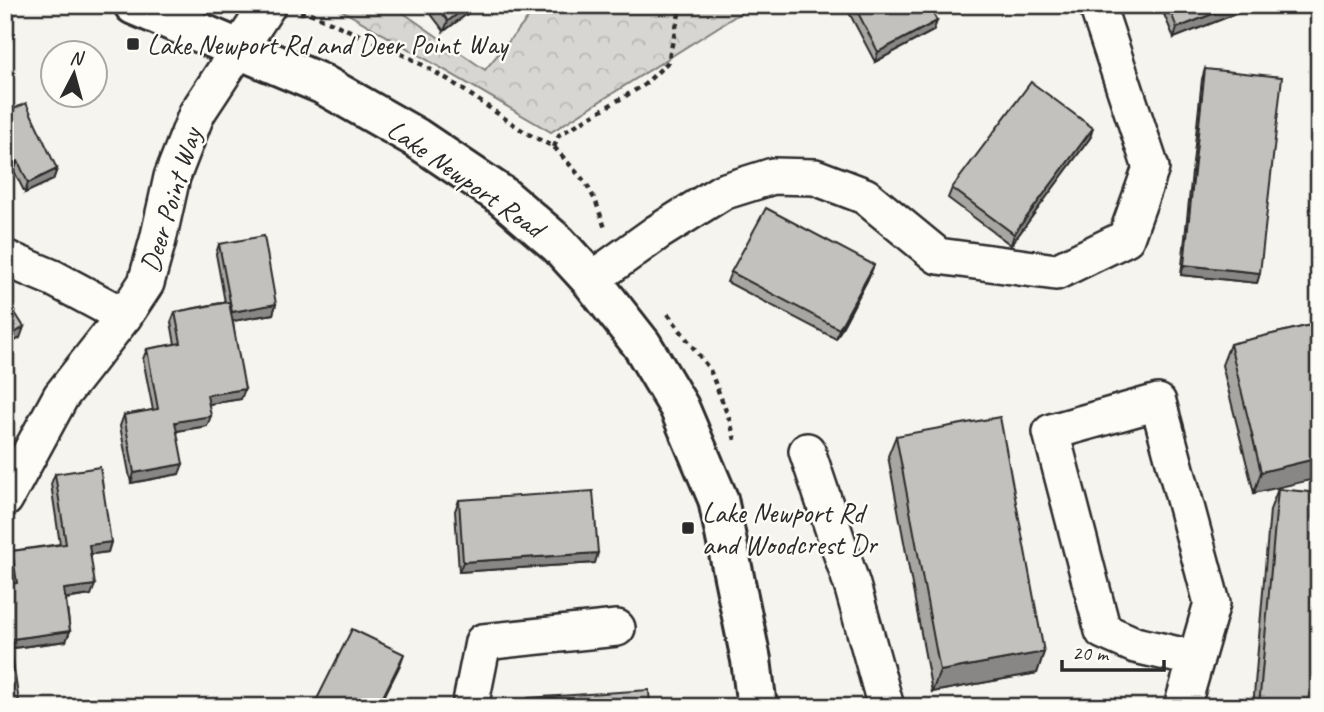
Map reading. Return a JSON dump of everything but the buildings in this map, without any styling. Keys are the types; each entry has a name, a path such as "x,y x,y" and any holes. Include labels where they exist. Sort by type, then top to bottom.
{"street":[{"name":"Lake Newport Road","path":"134,5 322,84 415,137 501,195 558,244 591,280 642,345 679,407 718,499 757,707"},
{"path":"591,280 722,192 773,176 815,177 865,196 938,256 1056,272 1126,238 1151,168 1097,5"},
{"name":"Deer Point Way","path":"5,499 61,396 124,316 146,283 172,177 197,113 268,6"},
{"path":"5,258 53,278 124,316"},
{"path":"1182,707 1196,659 1212,603 1158,402 1051,432 1103,631 1135,645 1196,659"},
{"path":"807,451 852,585 886,707"},
{"path":"470,707 483,642 617,628"}],"path":[{"path":"554,147 559,135 644,85 668,62 681,5"},
{"path":"268,6 295,15 308,12 410,58 449,80 526,133 554,147 586,183 596,202 609,240 622,258"}],"green space":[{"path":"333,5 392,5 485,70 539,5 753,5 551,132"}],"place":[{"name":"Lake Newport Rd and Deer Point Way","path":"133,44"},
{"name":"Lake Newport Rd and Woodcrest Dr","path":"688,528"}]}
